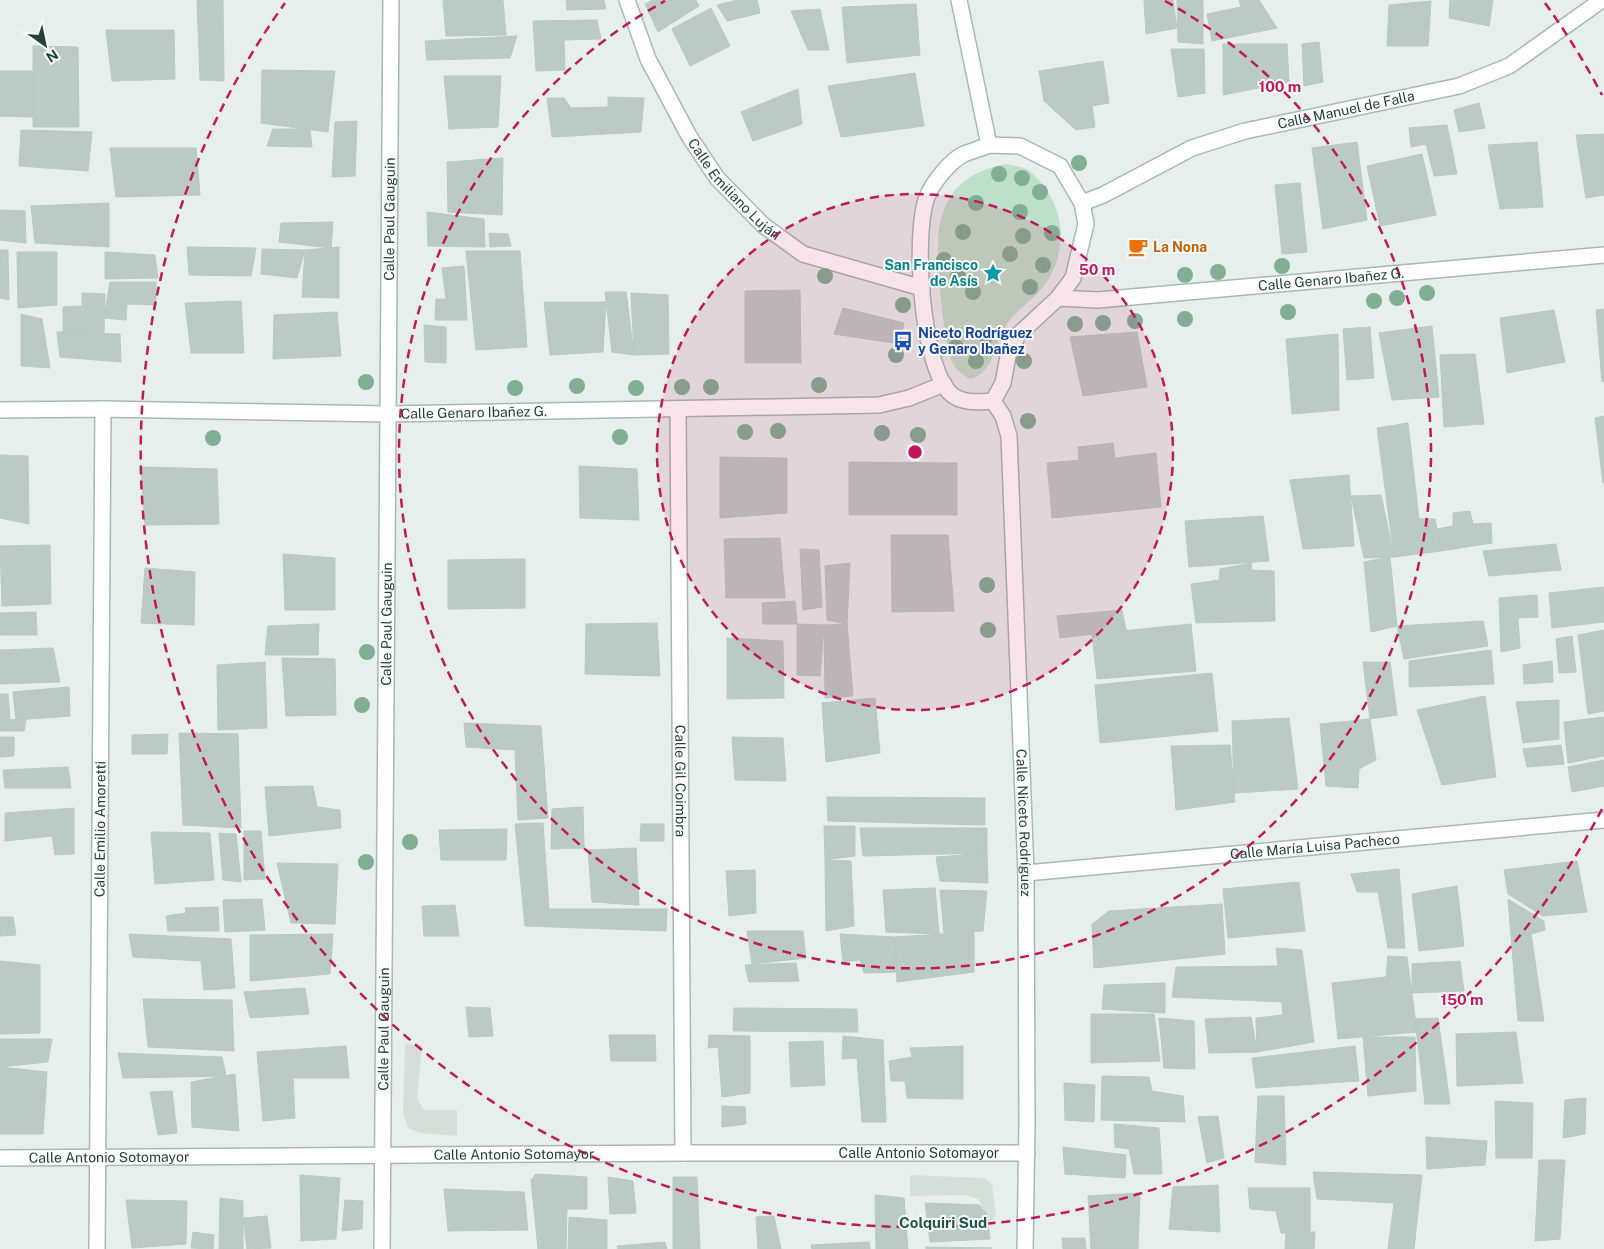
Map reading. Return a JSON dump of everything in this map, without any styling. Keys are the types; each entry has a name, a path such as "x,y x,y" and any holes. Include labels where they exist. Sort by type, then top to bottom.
{"street":[{"name":"Calle Paul Gauguin","path":"382,1249 390,0"},
{"name":"Calle Emiliano Luján","path":"627,0 648,59 689,136 717,178 763,225 802,254 922,288"},
{"path":"959,0 989,145"},
{"name":"Calle Manuel de Falla","path":"1082,203 1103,196 1192,148 1236,134 1459,86 1480,78 1509,66 1602,0"},
{"path":"989,145 1020,146 1060,166 1082,203 1086,224 1073,278 1058,298 1018,335 1008,356 1003,383 993,401 971,403 950,393 944,384 932,353 918,258 920,229 927,196 941,175 962,155 989,145"},
{"name":"Calle Genaro Ibañez G.","path":"1058,298 1098,300 1604,255"},
{"name":"Calle Genaro Ibañez G.","path":"0,410 103,409 388,414 879,405 909,398 944,384"},
{"name":"Calle Niceto Rodríguez","path":"993,401 1003,416 1009,436 1026,873 1027,1153 1025,1249"},
{"name":"Calle Emilio Amoretti","path":"97,1249 103,409"},
{"name":"Calle Gil Coimbra","path":"678,409 683,1153"},
{"name":"Calle María Luisa Pacheco","path":"1026,873 1604,820"},
{"name":"Calle Antonio Sotomayor","path":"0,1158 683,1153 1027,1153"}],"shaded area":[{"path":"405,1044 422,1046 417,1099 424,1110 457,1110 457,1136 420,1133 408,1128 403,1113"},
{"path":"910,1175 984,1178 992,1184 996,1216 987,1223 979,1199 964,1195 910,1196"}],"green space":[{"path":"1005,164 1022,167 1029,171 1050,195 1059,217 1061,240 1056,264 1047,282 1006,325 993,357 984,371 970,379 955,367 947,342 939,277 939,228 947,202 960,185 980,172"}],"building":[{"path":"197,0 223,0 224,81 200,80"},
{"path":"443,0 503,0 506,35 446,36"},
{"path":"566,0 604,0 606,9 567,10"},
{"path":"653,0 696,0 699,6 658,32 645,4"},
{"path":"737,0 757,0 760,13 727,21 717,5"},
{"path":"1144,0 1173,0 1177,28 1146,34"},
{"path":"1177,0 1203,0 1203,44 1178,42"},
{"path":"1239,0 1259,0 1277,28 1212,41 1207,14 1241,7"},
{"path":"1450,0 1493,0 1489,26 1449,18"},
{"path":"1431,1 1428,46 1387,46 1389,5"},
{"path":"916,4 920,55 847,63 842,7"},
{"path":"711,8 730,46 690,66 672,29"},
{"path":"820,9 829,50 808,50 791,11"},
{"path":"597,20 601,39 564,40 565,70 536,71 533,21"},
{"path":"106,30 174,30 175,79 112,81"},
{"path":"517,36 510,58 427,60 425,41"},
{"path":"1319,42 1323,82 1304,86 1302,44"},
{"path":"1223,44 1287,44 1289,82 1223,95"},
{"path":"33,46 78,47 79,127 33,127"},
{"path":"1171,49 1204,49 1205,93 1178,97"},
{"path":"1103,61 1109,103 1092,106 1095,127 1076,130 1044,101 1039,71"},
{"path":"262,70 335,71 328,132 261,123"},
{"path":"0,71 33,71 33,117 0,116"},
{"path":"915,73 924,126 841,137 828,86"},
{"path":"444,76 501,76 498,127 449,129"},
{"path":"798,89 802,124 753,141 741,112"},
{"path":"608,97 644,98 641,132 552,137 547,98 564,98 571,108 608,107"},
{"path":"1479,103 1485,128 1459,132 1454,110"},
{"path":"357,121 355,176 332,177 335,122"},
{"path":"1447,125 1457,174 1434,176 1426,144 1411,147 1409,128"},
{"path":"273,129 310,129 312,147 267,146"},
{"path":"21,130 92,132 88,171 19,166"},
{"path":"1604,134 1604,195 1586,198 1576,135"},
{"path":"1357,142 1367,220 1323,229 1312,148"},
{"path":"1537,142 1543,207 1500,209 1488,145"},
{"path":"110,148 196,148 200,195 116,197"},
{"path":"1422,154 1436,215 1380,226 1367,166"},
{"path":"503,158 502,215 448,212 447,162"},
{"path":"1300,183 1307,252 1282,254 1275,185"},
{"path":"109,203 109,247 35,243 31,206"},
{"path":"0,210 25,211 26,243 0,240"},
{"path":"427,212 484,219 485,247 428,246"},
{"path":"333,222 331,248 279,242 281,223"},
{"path":"489,233 508,234 511,246 490,247"},
{"path":"187,247 256,248 251,276 189,275"},
{"path":"339,247 339,298 302,297 305,250"},
{"path":"262,249 305,250 297,278 261,274"},
{"path":"0,250 8,250 9,300 0,298"},
{"path":"466,251 520,251 527,347 476,350"},
{"path":"17,252 57,252 57,305 18,308"},
{"path":"105,252 155,255 158,278 105,279"},
{"path":"464,266 467,320 435,320 436,299 446,299 442,268"},
{"path":"110,282 156,282 156,305 127,304 126,320 104,318"},
{"path":"800,290 801,363 745,363 745,291"},
{"path":"605,292 626,292 634,355 612,352"},
{"path":"82,293 105,294 104,333 63,332 63,307 82,306"},
{"path":"631,293 668,295 669,354 634,355"},
{"path":"241,301 244,353 191,353 185,303"},
{"path":"544,302 606,302 603,352 550,355"},
{"path":"843,308 904,323 900,344 834,334"},
{"path":"1604,309 1604,381 1602,382 1596,310"},
{"path":"1554,310 1565,362 1507,373 1500,318"},
{"path":"337,312 341,356 273,359 274,315"},
{"path":"21,314 42,319 50,368 21,366"},
{"path":"424,325 446,327 446,363 425,362"},
{"path":"1432,326 1439,397 1392,400 1379,333"},
{"path":"1370,327 1374,378 1347,380 1343,329"},
{"path":"57,332 120,334 121,362 60,357"},
{"path":"1137,332 1147,387 1083,396 1070,337"},
{"path":"1338,334 1339,410 1292,414 1286,339"},
{"path":"1475,354 1484,424 1444,427 1440,355"},
{"path":"1604,416 1604,483 1603,483 1595,418"},
{"path":"1408,423 1419,519 1435,519 1441,551 1394,557 1377,428"},
{"path":"1113,443 1115,458 1156,453 1161,507 1052,518 1047,463 1079,460 1078,447"},
{"path":"0,455 28,456 29,524 0,518"},
{"path":"720,457 787,458 787,513 720,518"},
{"path":"849,462 957,463 957,515 849,515"},
{"path":"579,466 637,469 639,520 580,518"},
{"path":"141,467 217,469 219,524 145,525"},
{"path":"1349,475 1354,546 1303,549 1290,480"},
{"path":"1381,495 1394,557 1364,558 1351,496"},
{"path":"1470,511 1473,524 1491,523 1492,543 1441,551 1437,529 1453,526 1453,513"},
{"path":"1263,516 1269,561 1189,567 1185,521"},
{"path":"891,535 948,535 954,611 892,612"},
{"path":"780,538 785,598 726,598 724,539"},
{"path":"1556,544 1561,570 1489,576 1483,551"},
{"path":"50,545 51,604 2,606 0,546"},
{"path":"800,549 819,550 822,607 803,610"},
{"path":"283,554 335,558 335,610 285,610"},
{"path":"1390,557 1397,626 1371,632 1364,562"},
{"path":"525,559 525,608 448,609 448,560"},
{"path":"850,563 847,624 827,620 825,566"},
{"path":"1251,563 1252,570 1274,571 1275,621 1196,623 1191,584 1219,580 1220,569"},
{"path":"145,568 195,572 194,625 141,623"},
{"path":"1604,587 1604,622 1552,628 1549,593"},
{"path":"1537,595 1538,617 1518,618 1520,648 1501,652 1499,598"},
{"path":"795,601 797,624 763,624 762,603"},
{"path":"1122,610 1126,630 1060,638 1057,616"},
{"path":"36,612 37,635 0,635 0,613"},
{"path":"1483,621 1488,646 1404,659 1397,626"},
{"path":"657,623 660,676 585,674 586,624"},
{"path":"319,624 318,655 265,655 268,626"},
{"path":"797,624 824,625 820,676 797,675"},
{"path":"847,624 853,696 825,698 824,625"},
{"path":"1191,624 1196,671 1097,679 1092,634"},
{"path":"1604,630 1604,711 1588,714 1578,635"},
{"path":"1572,636 1576,672 1559,673 1556,639"},
{"path":"727,638 783,641 784,698 727,699"},
{"path":"53,648 60,682 0,684 0,650"},
{"path":"1491,650 1494,684 1409,687 1409,661"},
{"path":"282,658 335,659 336,715 286,716"},
{"path":"1552,661 1553,682 1524,684 1523,665"},
{"path":"265,662 267,728 218,730 217,665"},
{"path":"1363,662 1390,662 1397,715 1370,719"},
{"path":"1212,673 1218,731 1100,743 1095,685"},
{"path":"69,687 70,716 16,720 13,692"},
{"path":"0,694 8,694 10,720 26,719 24,731 0,731"},
{"path":"1485,696 1496,777 1442,785 1417,710"},
{"path":"875,698 880,753 826,762 822,703"},
{"path":"1559,700 1559,739 1523,743 1516,702"},
{"path":"1604,717 1604,756 1568,763 1564,722"},
{"path":"1289,718 1298,789 1234,793 1232,721"},
{"path":"1370,719 1376,760 1359,769 1358,788 1326,786 1320,724"},
{"path":"464,723 541,726 548,818 518,820 515,750 466,747"},
{"path":"179,733 238,734 241,828 183,825"},
{"path":"168,734 167,754 132,754 132,735"},
{"path":"0,737 14,737 14,756 0,757"},
{"path":"732,737 783,738 786,781 735,780"},
{"path":"1230,745 1235,802 1176,810 1171,746"},
{"path":"1561,745 1564,764 1527,767 1523,749"},
{"path":"1604,760 1604,786 1572,792 1568,767"},
{"path":"68,767 71,788 5,788 3,770"},
{"path":"313,786 317,807 340,810 341,828 269,836 265,787"},
{"path":"827,797 985,798 985,825 828,821"},
{"path":"583,807 584,848 551,849 552,809"},
{"path":"74,808 74,854 55,855 52,836 5,841 5,813"},
{"path":"543,823 549,909 667,909 666,931 525,926 515,824"},
{"path":"641,824 664,824 664,841 640,841"},
{"path":"824,826 855,826 855,856 825,860"},
{"path":"860,828 987,828 987,853 863,856"},
{"path":"507,829 506,860 441,860 439,830"},
{"path":"244,831 261,831 265,879 244,880"},
{"path":"151,832 210,833 214,880 155,884"},
{"path":"219,833 236,834 241,882 223,880"},
{"path":"636,848 639,905 592,902 588,850"},
{"path":"987,853 988,883 940,881 936,857"},
{"path":"825,860 851,861 854,926 826,931"},
{"path":"1577,861 1587,912 1543,916 1508,894 1504,870"},
{"path":"277,863 338,864 335,924 291,923"},
{"path":"1399,869 1405,948 1388,948 1378,892 1357,892 1351,874"},
{"path":"755,870 756,913 729,916 726,871"},
{"path":"1299,882 1305,931 1228,938 1223,889"},
{"path":"1457,886 1464,946 1419,951 1412,894"},
{"path":"935,888 939,934 886,932 883,890"},
{"path":"940,890 987,891 983,931 944,933"},
{"path":"262,899 265,930 225,932 223,900"},
{"path":"1508,899 1544,921 1545,930 1531,934 1544,1021 1518,1021"},
{"path":"1222,904 1225,954 1094,968 1092,924 1109,911"},
{"path":"455,905 459,936 424,936 422,906"},
{"path":"218,907 219,931 168,931 166,916 186,913 185,908"},
{"path":"0,917 13,917 16,935 0,936"},
{"path":"747,931 803,931 806,958 752,964"},
{"path":"974,932 974,972 897,982 895,937"},
{"path":"129,934 231,939 235,988 204,990 201,961 133,957"},
{"path":"333,934 330,974 250,981 250,935"},
{"path":"840,934 895,937 897,972 864,973 860,960 843,962"},
{"path":"1276,948 1302,950 1314,1042 1257,1052 1256,1018 1283,1015 1282,1002 1172,997 1176,967 1278,966"},
{"path":"1388,956 1407,957 1417,1032 1338,1039 1332,983 1386,977"},
{"path":"0,961 40,965 40,1033 0,1034"},
{"path":"1460,961 1464,991 1412,993 1412,964"},
{"path":"796,963 799,981 749,982 745,965"},
{"path":"1165,983 1165,1013 1102,1009 1104,985"},
{"path":"305,988 309,1014 250,1018 244,992"},
{"path":"143,999 232,1000 234,1051 148,1047"},
{"path":"466,1007 490,1008 493,1036 469,1037"},
{"path":"734,1008 857,1009 858,1032 733,1031"},
{"path":"1091,1014 1154,1014 1160,1061 1091,1063"},
{"path":"1251,1017 1257,1052 1209,1053 1205,1019"},
{"path":"1159,1018 1194,1021 1195,1069 1164,1068"},
{"path":"1438,1018 1450,1104 1425,1104 1415,1019"},
{"path":"1516,1032 1523,1083 1457,1086 1456,1034"},
{"path":"609,1035 655,1035 656,1061 611,1061"},
{"path":"709,1035 750,1036 750,1093 722,1097 718,1047 708,1048"},
{"path":"843,1036 883,1040 886,1122 862,1122 857,1058 842,1059"},
{"path":"1363,1037 1415,1037 1416,1091 1368,1096"},
{"path":"0,1039 52,1039 48,1062 0,1067"},
{"path":"823,1041 825,1085 791,1087 789,1042"},
{"path":"346,1046 349,1078 293,1078 295,1118 263,1121 257,1052"},
{"path":"963,1046 963,1099 907,1098 905,1081 891,1081 889,1061 912,1057 910,1048"},
{"path":"1355,1046 1359,1081 1256,1088 1252,1058"},
{"path":"118,1053 222,1057 226,1076 123,1078"},
{"path":"0,1067 47,1072 43,1134 0,1134"},
{"path":"235,1074 239,1131 192,1127 191,1082"},
{"path":"1102,1076 1149,1077 1152,1091 1183,1096 1185,1122 1101,1120"},
{"path":"1064,1083 1095,1085 1094,1122 1065,1120"},
{"path":"172,1091 177,1133 158,1135 150,1092"},
{"path":"1258,1096 1284,1096 1286,1165 1255,1162"},
{"path":"1586,1098 1585,1134 1563,1138 1565,1100"},
{"path":"1495,1101 1533,1103 1532,1158 1496,1158"},
{"path":"722,1106 745,1107 746,1124 722,1127"},
{"path":"1218,1116 1224,1158 1207,1163 1198,1117"},
{"path":"1114,1124 1159,1128 1162,1174 1134,1174 1129,1149 1115,1147"},
{"path":"1426,1137 1487,1141 1485,1165 1427,1169"},
{"path":"1063,1147 1126,1155 1125,1178 1065,1174"},
{"path":"1539,1160 1565,1160 1560,1239 1535,1241"},
{"path":"1313,1172 1422,1175 1414,1249 1388,1249 1394,1203 1317,1199"},
{"path":"536,1174 587,1177 587,1209 567,1209 566,1249 538,1249 531,1180"},
{"path":"300,1175 340,1178 336,1239 301,1241"},
{"path":"608,1177 633,1181 636,1213 610,1214"},
{"path":"673,1177 697,1177 700,1249 673,1249"},
{"path":"1218,1185 1220,1232 1169,1229 1173,1187"},
{"path":"1248,1188 1310,1188 1310,1233 1281,1233 1276,1211 1250,1209"},
{"path":"444,1189 524,1192 528,1230 448,1231"},
{"path":"1140,1193 1138,1249 1091,1249 1088,1196"},
{"path":"875,1195 904,1198 908,1249 876,1249"},
{"path":"220,1198 243,1201 243,1249 219,1249"},
{"path":"126,1200 187,1201 186,1244 132,1248"},
{"path":"345,1200 363,1201 362,1229 342,1231"},
{"path":"925,1203 979,1205 986,1213 990,1239 930,1242"},
{"path":"267,1216 271,1248 247,1249 243,1218"},
{"path":"774,1216 781,1249 758,1249 756,1217"},
{"path":"569,1217 607,1220 607,1249 568,1249"},
{"path":"193,1232 214,1235 213,1249 191,1248"},
{"path":"1286,1232 1315,1232 1314,1249 1285,1249"},
{"path":"1062,1238 1085,1238 1086,1249 1063,1249"},
{"path":"665,1242 667,1249 618,1249 617,1246"},
{"path":"869,1242 870,1249 812,1249 811,1245"},
{"path":"926,1247 992,1248 926,1249"}],"place":[{"name":"La Nona","path":"1138,247"},
{"name":"San Francisco de Asís","path":"993,273"},
{"name":"Niceto Rodríguez y Genaro Ibañez","path":"903,341"}],"district":[{"name":"Colquiri Sud","path":"943,1222"}]}
